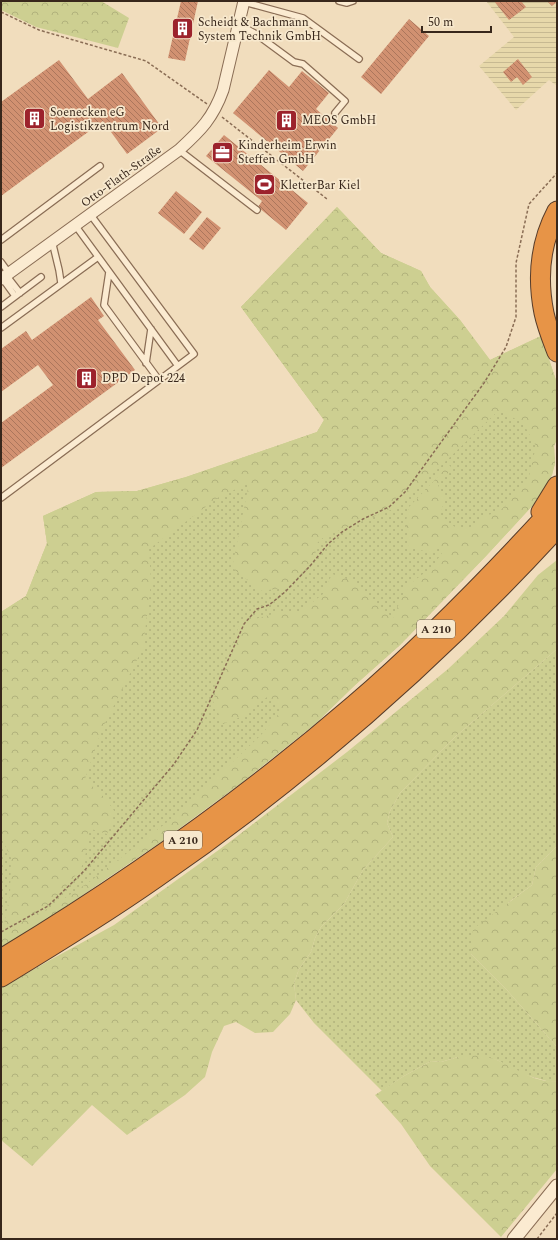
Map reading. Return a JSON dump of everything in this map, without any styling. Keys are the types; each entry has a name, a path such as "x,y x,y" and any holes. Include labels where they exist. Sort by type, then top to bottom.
{"highway":[{"path":"557,211 548,231 540,275 540,289 544,315 557,352"},
{"path":"515,550 557,486"},
{"name":"A 210","path":"1,959 96,900 185,839 296,753 354,705 445,621 515,550 557,504"},
{"name":"A 210","path":"1,977 132,895 197,849 313,760 381,701 452,635 557,528"},
{"path":"500,587 557,542"}],"street":[{"name":"Otto-Flath-Straße","path":"4,276 179,150 197,134 215,110 223,90 244,2"},
{"path":"514,1239 557,1186"}],"lane":[{"path":"339,1 347,3 353,1"},
{"path":"244,2 303,18 359,59"},
{"path":"238,26 248,29 256,34 294,62 303,64 345,101 335,112"},
{"path":"179,150 257,210"},
{"path":"1,240 100,166"},
{"path":"1,498 194,354 90,214"},
{"path":"74,225 178,366"},
{"path":"52,241 60,270 61,283"},
{"path":"1,328 98,257"},
{"path":"1,262 4,276 18,294"},
{"path":"109,272 104,305 159,380"},
{"path":"1,307 41,277"},
{"path":"146,363 151,329"}],"path":[{"path":"1,12 39,30 146,61 215,110 327,199"},
{"path":"1,932 48,906 84,871 174,764 197,730 244,624 257,609 269,605 285,592 310,566 328,544 342,532 363,519 389,506 405,492 484,383 506,346 516,317 516,263 529,204 557,173"},
{"path":"537,1239 557,1213"}],"shaded area":[{"path":"486,1 557,1 557,86 549,80 516,110 479,66 514,37"}],"green space":[{"path":"1,1 101,1 129,18 118,48 36,27 1,10"},
{"path":"337,207 381,253 421,271 430,287 460,320 490,360 541,336 557,383 557,439 554,446 555,463 552,475 534,504 486,556 400,645 354,686 316,723 241,783 162,841 22,936 1,948 1,612 26,596 47,543 43,516 96,492 137,491 186,477 317,432 324,420 241,307"},
{"path":"337,207 381,253 421,271 430,287 460,320 490,360 541,336 557,383 557,439 554,446 555,463 552,475 534,504 486,556 400,645 354,686 316,723 241,783 162,841 22,936 1,948 1,926 4,924 10,894 11,858 1,837 1,612 26,596 47,543 43,516 96,492 137,491 186,477 317,432 324,420 241,307","holes":["499,410 523,423 536,446 528,481 499,512 484,516 468,529 457,528 438,517 445,501 438,485 452,468 449,465 409,507 406,521 409,547 428,552 447,546 432,567 406,587 393,618 356,582 332,574 323,594 300,612 284,611 240,623 213,701 223,724 243,716 267,697 282,710 261,735 179,813 92,880 44,912 81,869 87,849 88,828 107,834 115,812 105,798 85,779 102,729 143,648 151,582 149,549 219,497 249,483 232,568 262,591 288,587 316,557 315,545 325,536 398,507"]},
{"path":"557,560 557,649 456,736 400,793 390,811 387,823 393,837 363,870 344,904 321,927 315,938 311,952 299,969 294,983 296,1000 290,1014 273,1032 255,1033 236,1022 224,1026 212,1052 205,1077 185,1095 127,1135 92,1105 32,1166 1,1140 1,988 114,925 227,844 347,752 448,669 504,616 538,575"},
{"path":"557,649 557,846 536,867 532,885 509,902 471,954 507,990 557,1047 557,1081 550,1082 522,1074 497,1060 458,1057 441,1062 431,1061 404,1076 382,1091 314,1023 296,1000 294,983 299,969 311,952 315,938 321,927 344,904 363,870 393,837 387,823 390,811 400,793 456,736"},
{"path":"557,846 557,1047 507,990 471,954 473,929 532,885 536,867"},
{"path":"479,1055 497,1060 534,1078 557,1081 557,1169 501,1237 430,1166 401,1124 375,1095 431,1061 441,1062 458,1057"}],"building":[{"name":"Scheidt & Bachmann System Technik GmbH","path":"181,1 198,1 185,61 168,58"},
{"path":"494,1 521,1 526,7 509,20"},
{"path":"547,1 557,1 557,2 552,6"},
{"path":"409,19 429,36 381,94 361,77"},
{"path":"518,59 532,77 523,85 517,77 511,82 503,72"},
{"path":"59,60 88,99 122,73 162,128 127,154 103,121 1,196 1,102"},
{"name":"MEOS GmbH","path":"269,70 289,87 302,71 329,93 316,109 338,128 303,171 233,113"},
{"name":"KletterBar Kiel","path":"224,135 308,203 286,230 258,207 262,201 206,156"},
{"path":"176,191 202,212 184,234 158,213"},
{"path":"207,217 221,228 203,250 189,239"},
{"name":"DPD Depot 224","path":"91,297 104,316 98,320 135,370 1,468 1,423 53,385 38,365 1,392 1,349 26,331 32,340"}],"place":[{"name":"Scheidt & Bachmann System Technik GmbH","path":"183,29"},
{"name":"Soenecken eG Logistikzentrum Nord","path":"35,119"},
{"name":"MEOS GmbH","path":"286,120"},
{"name":"Kinderheim Erwin Steffen GmbH","path":"223,152"},
{"name":"KletterBar Kiel","path":"264,185"},
{"name":"DPD Depot 224","path":"86,378"}]}
